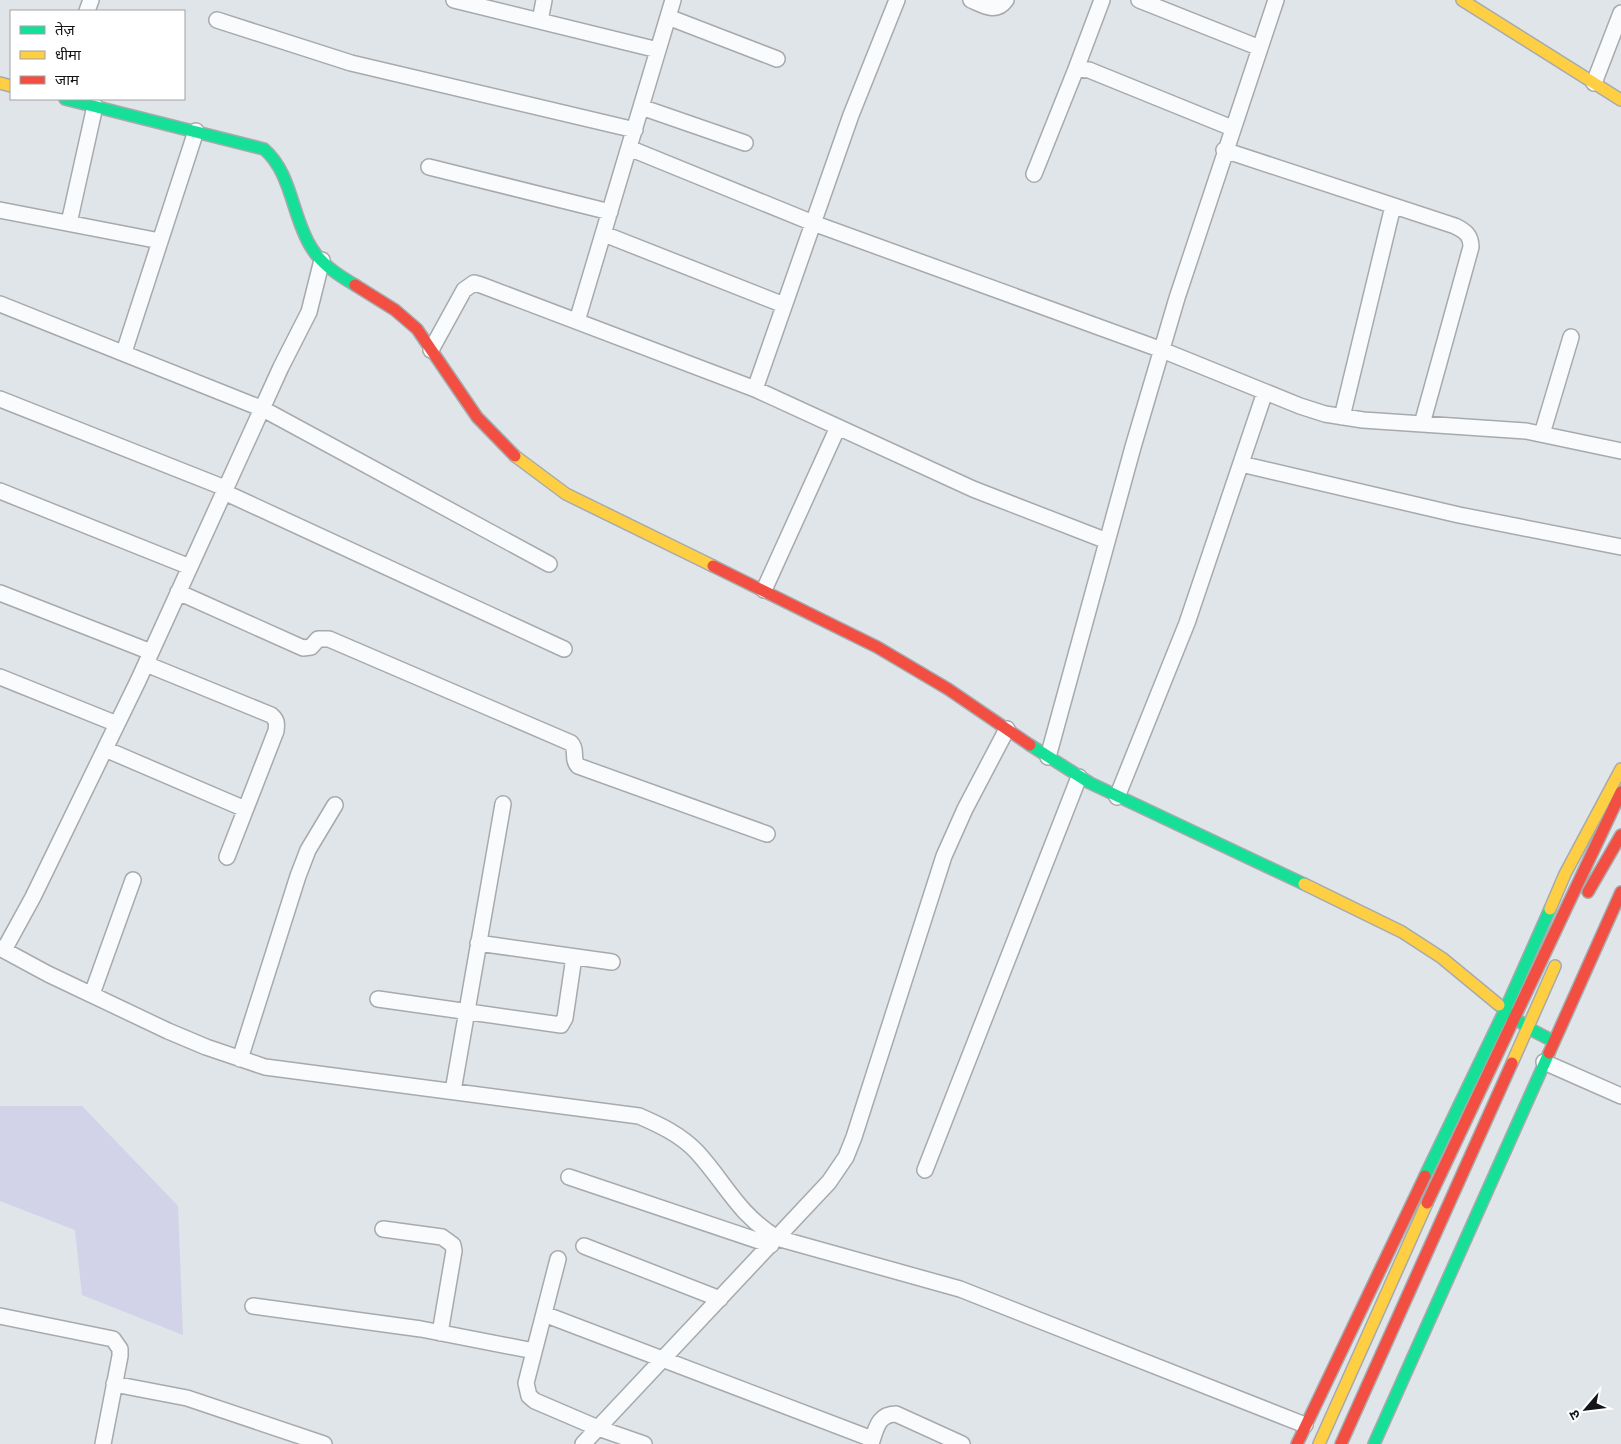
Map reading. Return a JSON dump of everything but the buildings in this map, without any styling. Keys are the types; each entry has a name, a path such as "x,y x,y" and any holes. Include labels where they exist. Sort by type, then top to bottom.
{"main road":[{"path":"1462,0 1621,100"},
{"path":"69,100 196,130 258,147 266,151 280,173 306,238 322,260 334,271 391,306 409,320 498,442 541,478 566,494 764,590 912,667 1079,777 1117,797 1219,842 1402,932 1442,958 1528,1028 1553,1041"},
{"path":"1319,1444 1509,1014 1565,874 1621,770"},
{"path":"1297,1444 1509,1014 1621,792"},
{"path":"1585,899 1621,835"},
{"path":"1374,1444 1621,892"},
{"path":"1341,1444 1558,959"}],"street":[{"path":"454,0 658,50"},
{"path":"540,21 544,0"},
{"path":"577,321 673,0"},
{"path":"755,389 851,115 897,0"},
{"path":"971,0 993,8 999,7 1006,0"},
{"path":"1034,174 1102,0"},
{"path":"1139,0 1260,48"},
{"path":"1048,757 1162,350 1224,150 1276,0"},
{"path":"1594,83 1621,13"},
{"path":"668,17 777,59"},
{"path":"217,20 351,63 634,130"},
{"path":"1076,69 1089,70 1232,128"},
{"path":"69,223 95,106"},
{"path":"641,107 744,144"},
{"path":"124,352 196,130"},
{"path":"629,148 813,223 1162,350 1300,406 1342,417 1542,434 1621,451"},
{"path":"1224,150 1464,230 1471,240 1471,247 1422,424"},
{"path":"429,167 610,212"},
{"path":"1342,417 1393,206"},
{"path":"0,210 160,241"},
{"path":"604,234 784,305"},
{"path":"322,260 309,312 105,749 33,897 2,949 168,1031 240,1059 285,1070 639,1116 661,1125 697,1152 745,1214 774,1241"},
{"path":"431,350 464,290 474,283 755,389 973,489 1107,541"},
{"path":"0,304 263,409 549,564"},
{"path":"1542,434 1572,336"},
{"path":"1117,797 1187,623 1265,392"},
{"path":"0,399 225,490 564,649"},
{"path":"764,590 838,427"},
{"path":"1241,464 1459,515 1621,547"},
{"path":"0,491 190,566"},
{"path":"178,592 303,648 311,646 318,639 329,639 571,743 575,749 574,759 578,766 767,834"},
{"path":"0,593 148,658 276,719 276,731 227,857"},
{"path":"0,677 117,724"},
{"path":"583,1444 830,1182 846,1156 878,1066 944,856 965,809 1007,729"},
{"path":"105,749 245,809"},
{"path":"925,1170 1079,777"},
{"path":"454,1091 503,804"},
{"path":"240,1059 298,876 308,850 335,805"},
{"path":"92,994 133,880"},
{"path":"478,943 612,962"},
{"path":"378,999 561,1025 565,1018 574,957"},
{"path":"1544,1062 1621,1096"},
{"path":"569,1177 774,1241 960,1289 1305,1425"},
{"path":"383,1229 442,1237 452,1245 454,1251 440,1333"},
{"path":"584,1246 720,1299"},
{"path":"558,1259 526,1383 529,1396 535,1401 598,1428 644,1444"},
{"path":"253,1306 440,1333 534,1352"},
{"path":"544,1314 664,1358 872,1442 880,1419 887,1414 896,1414 962,1444"},
{"path":"0,1316 113,1339 120,1349 103,1444"},
{"path":"114,1384 187,1398 324,1444"}],"shaded area":[{"path":"0,1106 82,1106 178,1206 183,1335 82,1295 75,1230 0,1201"}],"traffic: fast":[{"path":"69,100 264,149 280,170 305,235 315,253 330,269 355,285"},
{"path":"1030,745 1090,783 1304,884"},
{"path":"1425,1176 1505,1010 1550,909"},
{"path":"1499,1005 1528,1028 1553,1041"},
{"path":"1374,1444 1549,1053"}],"traffic: slow":[{"path":"1462,0 1621,100"},
{"path":"0,83 10,86"},
{"path":"515,456 566,494 713,566"},
{"path":"1550,909 1565,874 1621,769"},
{"path":"1304,884 1402,932 1442,958 1499,1005"},
{"path":"1512,1063 1555,966"},
{"path":"1319,1444 1427,1203"}],"traffic: jam":[{"path":"355,285 395,310 417,329 477,417 515,456"},
{"path":"713,566 877,647 948,689 1030,745"},
{"path":"1427,1203 1621,792"},
{"path":"1588,892 1621,835"},
{"path":"1549,1053 1621,892"},
{"path":"1341,1444 1512,1063"},
{"path":"1297,1444 1425,1176"}]}
